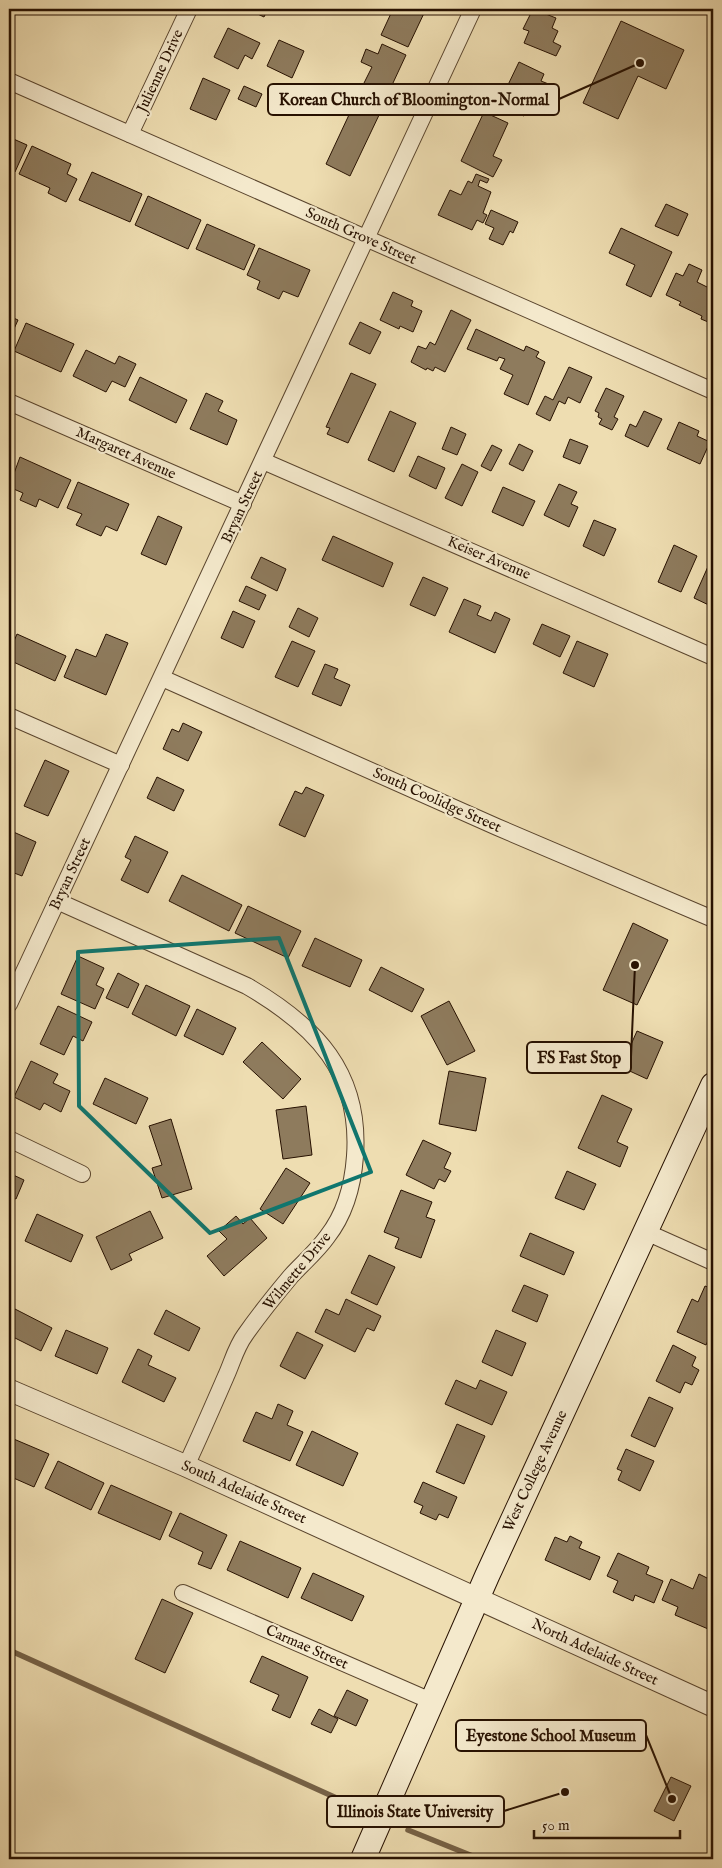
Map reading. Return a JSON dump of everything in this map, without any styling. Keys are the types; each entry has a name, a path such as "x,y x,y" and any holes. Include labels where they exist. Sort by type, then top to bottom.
{"main road":[{"name":"West College Avenue","path":"363,1859 477,1598 713,1085"}],"street":[{"name":"Julienne Drive","path":"130,134 189,9"},
{"name":"Bryan Street","path":"9,1004 473,9"},
{"name":"South Grove Street","path":"9,80 713,391"},
{"name":"Margaret Avenue","path":"9,402 243,504"},
{"name":"Keiser Avenue","path":"263,461 713,657"},
{"name":"South Coolidge Street","path":"162,678 497,827 713,919"},
{"path":"9,716 121,765"},
{"name":"Wilmette Drive","path":"57,901 248,986 272,1000 293,1015 314,1038 337,1066 351,1095 357,1134 354,1170 346,1206 328,1236 269,1302 243,1337 186,1466"},
{"path":"9,1139 82,1174"},
{"path":"646,1232 713,1262"},
{"name":"South Adelaide Street","path":"9,1390 186,1466 477,1598"},
{"name":"Carmae Street","path":"183,1593 431,1701"},
{"name":"North Adelaide Street","path":"477,1598 713,1706"}],"highlighted area":[{"path":"279,938 371,1172 210,1233 79,1106 78,952"}],"building":[{"path":"247,9 268,9 264,17"},
{"path":"393,9 426,9 408,47 381,35"},
{"path":"533,9 556,18 552,28 558,31 553,42 561,46 556,56 524,43 529,31 523,29"},
{"path":"621,21 684,50 666,89 638,76 618,119 583,103"},
{"path":"228,28 260,43 252,59 245,55 238,69 214,57"},
{"path":"279,40 304,51 292,78 267,66"},
{"path":"382,44 406,55 386,98 362,87 372,67 361,62 366,49 378,54"},
{"path":"519,62 544,74 541,81 551,85 541,106 531,101 524,116 490,102 498,86 506,89"},
{"path":"203,78 230,90 216,120 190,109"},
{"path":"244,86 262,94 256,107 238,99"},
{"path":"355,102 380,113 350,176 326,164"},
{"path":"484,112 508,123 493,156 502,160 493,177 461,161"},
{"path":"9,137 27,145 15,172 9,169"},
{"path":"32,146 71,164 67,174 77,179 66,202 48,193 50,188 19,174"},
{"path":"92,172 142,194 130,222 79,200"},
{"path":"476,174 489,179 487,183 480,180 478,186 491,192 483,213 487,215 483,223 477,220 472,230 438,215 450,190 461,195 468,181 472,183"},
{"path":"148,196 201,220 188,249 135,225"},
{"path":"666,204 688,214 678,236 655,226"},
{"path":"491,210 518,222 513,233 510,231 503,245 489,239 494,228 485,224"},
{"path":"207,224 255,245 244,270 196,249"},
{"path":"621,228 672,252 651,297 626,285 635,265 609,253"},
{"path":"259,248 310,270 298,297 283,291 279,299 257,289 260,281 247,275"},
{"path":"689,264 702,270 697,282 713,290 713,324 701,319 702,316 679,305 681,302 666,295 676,273 683,276"},
{"path":"393,292 413,301 411,306 422,311 413,332 400,326 399,329 380,320"},
{"path":"451,310 471,320 445,372 435,367 433,371 427,368 426,370 411,362 418,346 426,349 430,342 435,345"},
{"path":"9,316 18,320 9,340"},
{"path":"360,322 381,332 370,354 349,344"},
{"path":"26,323 74,344 61,372 14,351"},
{"path":"476,329 524,351 526,346 539,352 536,357 545,362 528,405 504,394 513,375 500,369 505,359 499,357 497,361 467,349"},
{"path":"86,350 115,364 119,356 136,364 125,387 112,381 106,392 73,376"},
{"path":"569,367 592,377 580,403 568,397 565,404 559,401 550,421 536,414 545,396 553,400"},
{"path":"351,373 376,384 348,443 327,434 330,428 326,427"},
{"path":"140,377 187,400 176,423 129,400"},
{"path":"606,388 624,396 614,417 618,419 612,430 599,424 602,419 598,417 599,413 595,411"},
{"path":"206,393 223,401 218,411 237,420 227,445 190,429"},
{"path":"390,411 416,423 394,472 368,460"},
{"path":"644,411 662,419 648,447 625,436 630,424 636,427"},
{"path":"679,422 699,431 697,436 710,442 700,464 667,449"},
{"path":"451,427 466,434 457,455 442,449"},
{"path":"570,439 588,446 580,464 563,457"},
{"path":"519,444 533,451 523,471 509,464"},
{"path":"492,445 502,450 491,471 481,466"},
{"path":"418,456 445,468 436,489 409,476"},
{"path":"20,457 71,480 58,508 39,499 36,507 20,500 23,493 9,487"},
{"path":"462,464 478,472 462,506 445,498"},
{"path":"78,482 129,504 117,531 106,526 101,536 76,525 82,514 67,508"},
{"path":"559,484 577,492 571,504 578,507 569,527 544,515"},
{"path":"503,487 535,501 523,526 492,512"},
{"path":"158,516 182,527 166,565 141,554"},
{"path":"594,520 616,529 604,556 583,546"},
{"path":"333,536 393,563 383,587 322,560"},
{"path":"674,545 697,556 681,592 658,582"},
{"path":"261,557 286,569 277,591 251,578"},
{"path":"710,562 713,564 713,607 694,598"},
{"path":"423,577 448,588 435,616 410,605"},
{"path":"246,586 266,595 259,610 239,601"},
{"path":"464,599 481,606 477,615 491,621 495,612 510,619 495,653 449,632"},
{"path":"298,608 318,618 309,637 289,627"},
{"path":"233,611 255,621 243,648 221,638"},
{"path":"542,624 570,636 560,657 533,644"},
{"path":"17,634 66,656 55,681 9,660 9,653"},
{"path":"106,634 128,643 106,695 64,677 76,649 96,657"},
{"path":"292,641 315,651 298,687 275,677"},
{"path":"577,641 608,654 594,687 563,673"},
{"path":"325,664 338,669 334,678 350,685 341,706 312,694"},
{"path":"183,723 202,732 188,761 163,749 172,729 179,732"},
{"path":"45,760 69,771 48,816 24,806"},
{"path":"157,777 184,790 174,811 147,798"},
{"path":"306,787 324,795 305,837 279,825 295,791 302,794"},
{"path":"9,830 36,842 22,876 9,871"},
{"path":"135,836 168,852 148,893 121,880 131,860 125,857"},
{"path":"182,875 242,905 229,931 169,901"},
{"path":"248,906 301,931 288,958 235,933"},
{"path":"633,923 668,940 637,1005 603,990"},
{"path":"315,938 362,960 350,987 302,966"},
{"path":"78,956 104,968 96,985 104,989 95,1009 61,994"},
{"path":"381,967 424,989 412,1012 369,990"},
{"path":"118,973 139,984 128,1008 106,998"},
{"path":"146,985 190,1006 176,1036 132,1014"},
{"path":"449,1001 475,1051 447,1065 421,1016"},
{"path":"58,1006 92,1022 83,1041 73,1036 64,1055 40,1044"},
{"path":"197,1009 236,1028 223,1055 184,1036"},
{"path":"637,1031 663,1042 647,1079 621,1067"},
{"path":"262,1042 301,1079 283,1099 243,1062"},
{"path":"31,1061 58,1074 53,1083 70,1091 61,1112 44,1103 40,1110 14,1097"},
{"path":"449,1071 486,1078 476,1131 439,1124"},
{"path":"105,1078 148,1098 136,1124 93,1104"},
{"path":"602,1095 632,1109 617,1142 628,1147 620,1167 578,1148"},
{"path":"306,1106 312,1155 283,1159 276,1110"},
{"path":"171,1119 192,1189 162,1198 152,1168 162,1165 149,1126"},
{"path":"423,1140 451,1153 444,1168 451,1171 445,1182 439,1179 434,1189 406,1175"},
{"path":"286,1168 310,1183 283,1224 260,1209"},
{"path":"567,1171 596,1184 584,1210 555,1198"},
{"path":"9,1173 24,1180 16,1199 9,1196"},
{"path":"401,1190 432,1202 426,1217 435,1220 421,1258 395,1248 399,1238 384,1232"},
{"path":"150,1211 163,1238 129,1254 132,1260 111,1270 96,1237"},
{"path":"37,1214 83,1235 71,1262 25,1241"},
{"path":"236,1216 243,1224 250,1218 267,1238 224,1276 207,1256 227,1239 219,1231"},
{"path":"530,1233 574,1252 564,1275 520,1256"},
{"path":"369,1255 395,1267 377,1305 351,1293"},
{"path":"524,1285 548,1295 537,1322 512,1311"},
{"path":"705,1286 713,1289 713,1330 706,1345 677,1332 692,1299 698,1302"},
{"path":"346,1299 381,1316 374,1331 367,1328 355,1352 315,1332 326,1309 339,1315"},
{"path":"15,1309 52,1328 41,1351 9,1335 9,1323"},
{"path":"166,1310 200,1328 189,1351 154,1334"},
{"path":"66,1330 108,1348 97,1374 55,1356"},
{"path":"496,1330 526,1343 512,1376 482,1362"},
{"path":"297,1332 323,1345 305,1379 280,1366"},
{"path":"673,1345 696,1357 692,1366 699,1370 692,1385 685,1382 680,1393 656,1381"},
{"path":"138,1349 152,1356 148,1365 176,1378 164,1402 122,1382"},
{"path":"456,1380 476,1389 480,1380 507,1392 492,1425 445,1404"},
{"path":"649,1397 673,1408 655,1447 631,1436"},
{"path":"278,1404 293,1411 287,1425 303,1432 290,1461 243,1441 256,1412 272,1419"},
{"path":"457,1424 485,1436 464,1484 436,1472"},
{"path":"312,1431 358,1453 343,1486 296,1465"},
{"path":"9,1437 49,1454 34,1487 9,1476"},
{"path":"626,1449 654,1461 640,1491 618,1480 622,1471 617,1469"},
{"path":"58,1461 104,1483 91,1510 45,1488"},
{"path":"423,1482 457,1497 448,1518 439,1514 436,1520 420,1513 423,1506 414,1502"},
{"path":"111,1485 172,1512 160,1540 98,1513"},
{"path":"180,1513 227,1535 211,1569 198,1564 203,1552 169,1536"},
{"path":"570,1536 582,1542 579,1548 600,1557 590,1580 545,1560 555,1537 567,1542"},
{"path":"240,1541 301,1568 288,1598 227,1570"},
{"path":"618,1553 649,1567 646,1574 663,1581 654,1603 635,1595 633,1601 613,1592 618,1581 607,1576"},
{"path":"313,1573 364,1596 352,1621 301,1598"},
{"path":"699,1574 713,1581 713,1590 709,1600 713,1602 713,1631 675,1615 678,1607 662,1600 671,1579 693,1589"},
{"path":"162,1599 193,1613 165,1673 135,1659"},
{"path":"262,1656 308,1677 290,1718 272,1710 279,1695 250,1682"},
{"path":"347,1690 368,1700 356,1726 334,1716"},
{"path":"319,1709 338,1719 331,1733 311,1724"},
{"path":"671,1777 691,1786 674,1821 654,1811"}],"waterway":[{"path":"9,1650 352,1805"},
{"path":"408,1830 480,1859"}],"place":[{"name":"Korean Church of Bloomington-Normal","path":"640,63"},
{"name":"FS Fast Stop","path":"635,965"},
{"name":"Illinois State University","path":"565,1792"},
{"name":"Eyestone School Museum","path":"672,1799"}]}
